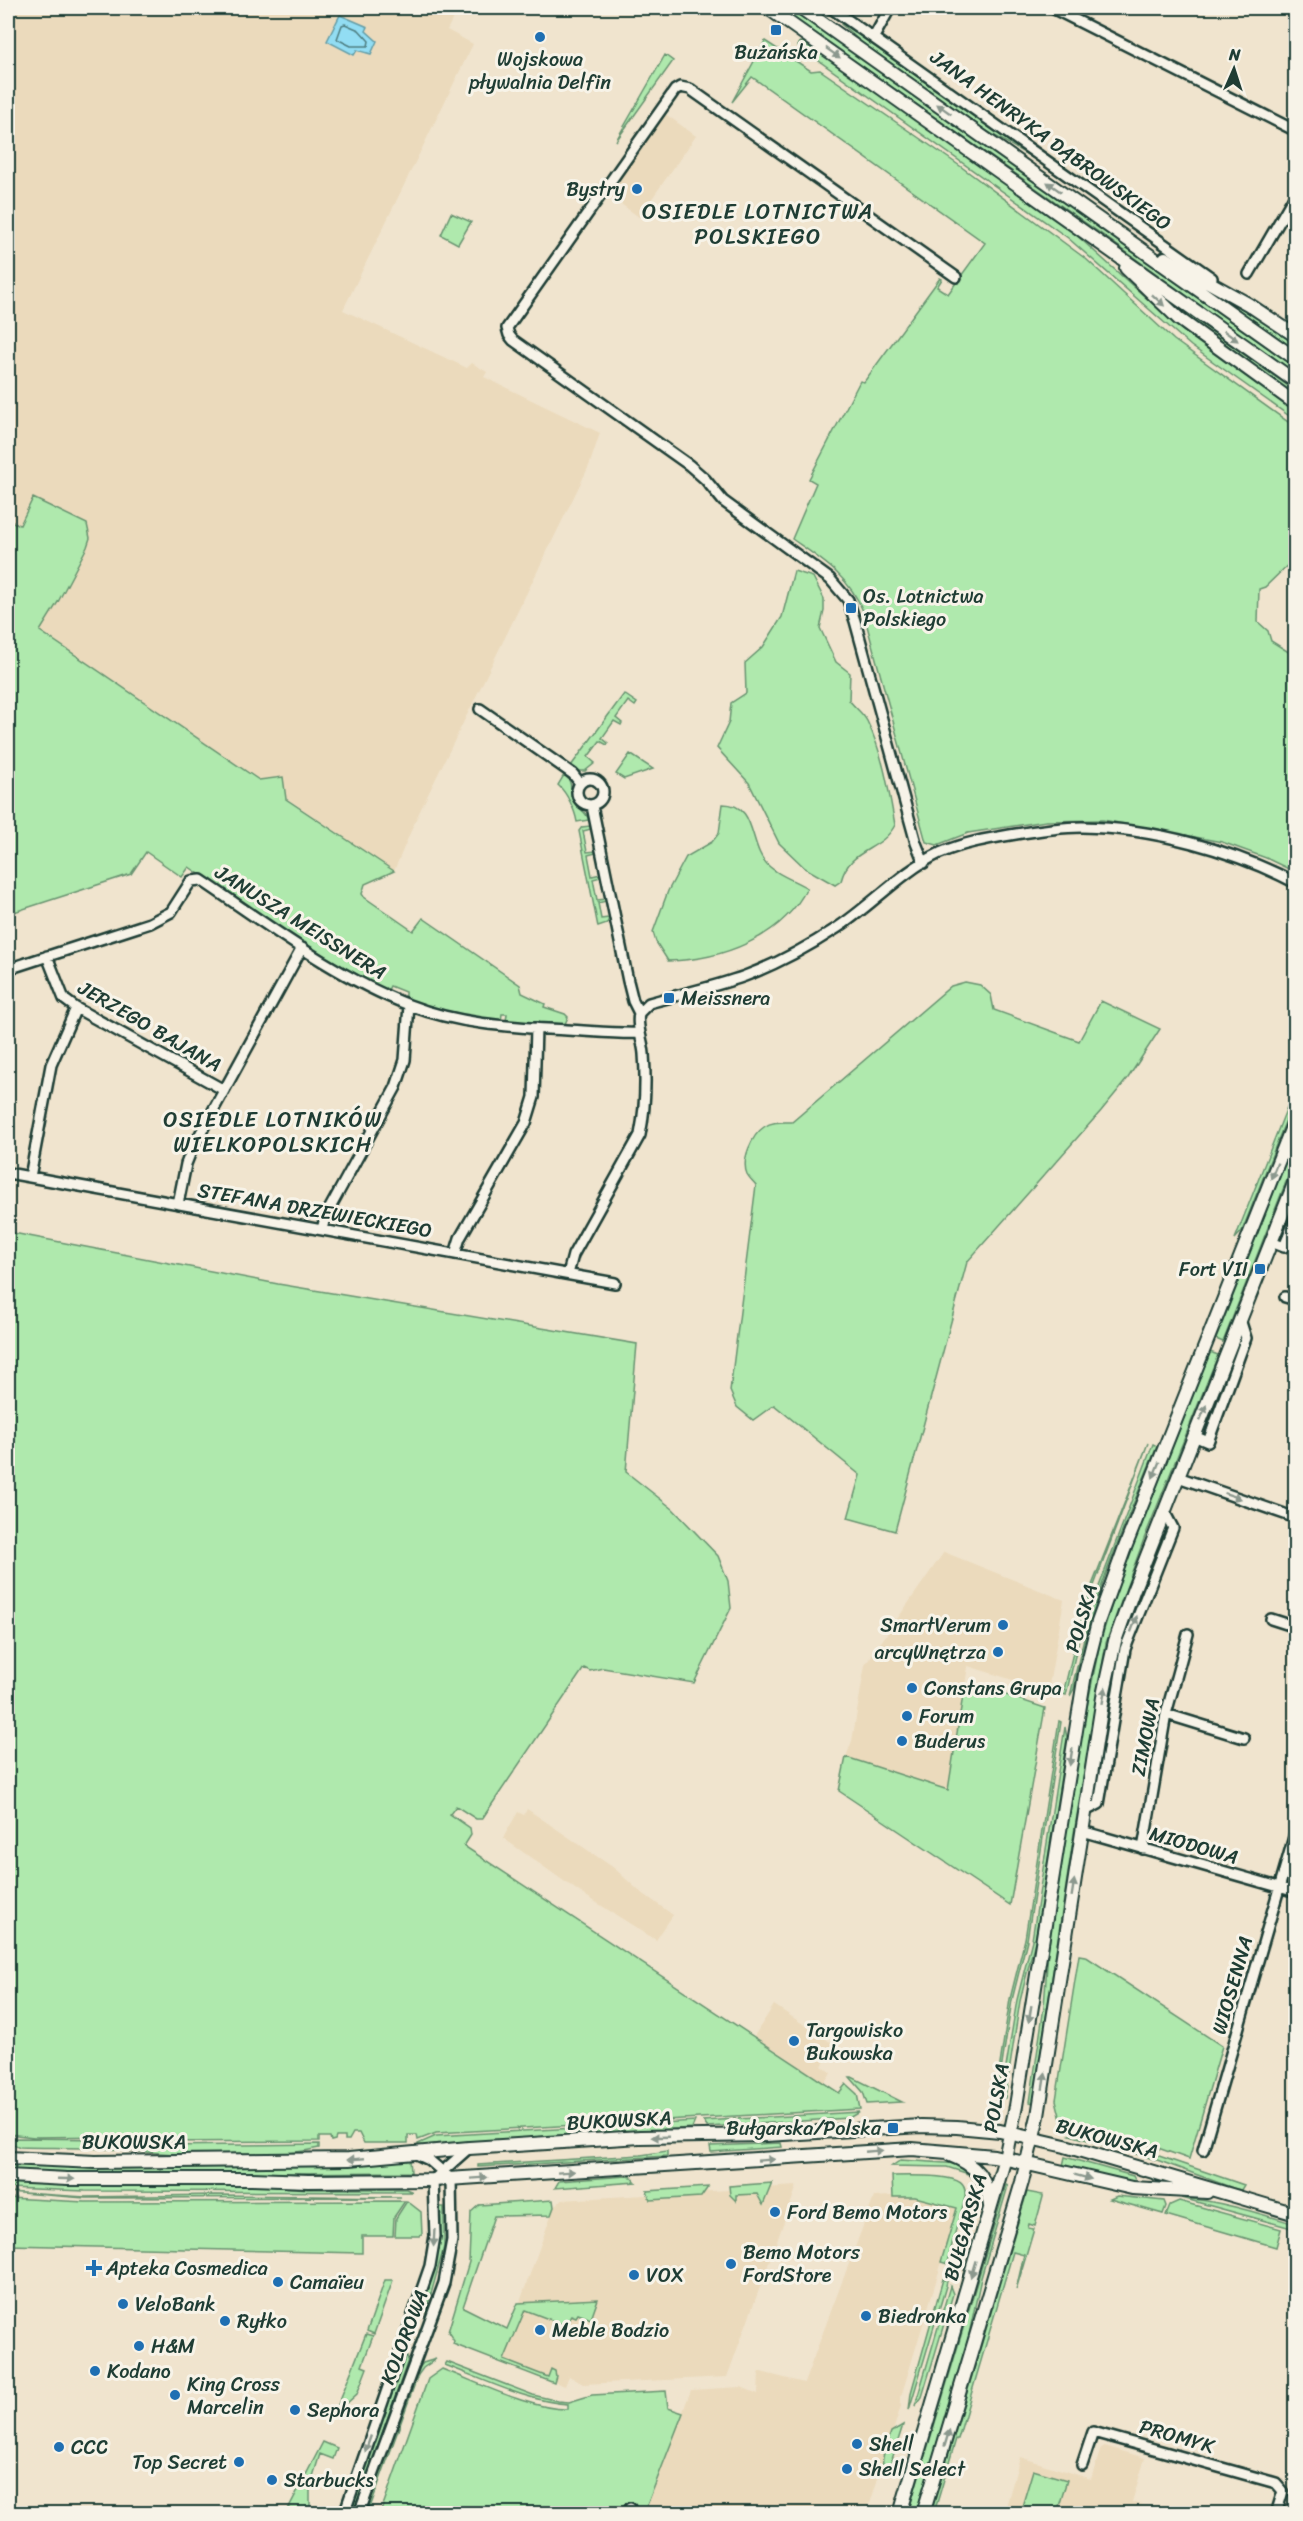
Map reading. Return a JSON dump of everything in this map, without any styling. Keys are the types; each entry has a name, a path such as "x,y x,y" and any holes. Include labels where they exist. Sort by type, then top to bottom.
{"main road":[{"path":"768,8 1296,382"},
{"name":"JANA HENRYKA DĄBROWSKIEGO","path":"801,8 1102,221"},
{"path":"1102,221 1248,304 1296,336"},
{"path":"1102,221 1296,359"},
{"path":"1102,244 1179,319 1296,404"},
{"name":"POLSKA","path":"1005,2158 1078,1712 1098,1622 1127,1540 1296,1117"},
{"name":"POLSKA","path":"1027,2163 1033,2138 1104,1691 1115,1641 1296,1179"},
{"name":"BUKOWSKA","path":"8,2158 95,2162 349,2159 469,2148 640,2137 776,2134 922,2126 968,2128 1033,2138 1165,2174 1296,2214"},
{"name":"BUKOWSKA","path":"8,2176 68,2179 308,2181 442,2177 816,2157 880,2150 935,2150 1005,2158 1131,2188 1223,2193"},
{"path":"935,2150 962,2160 982,2175 988,2190 990,2213"},
{"name":"BUŁGARSKA","path":"900,2514 1005,2158"},
{"name":"BUŁGARSKA","path":"923,2514 1027,2163"}],"street":[{"name":"JANA HENRYKA DĄBROWSKIEGO","path":"831,8 1248,304"},
{"path":"874,37 890,8"},
{"path":"1052,8 1296,131"},
{"path":"924,862 916,846 851,608 845,596 830,579 723,501 689,465 637,432 513,340 507,328 675,90 680,87 690,88 956,277"},
{"path":"1249,274 1296,193"},
{"path":"480,709 573,774 580,783"},
{"path":"592,779 602,787 603,796 598,803 592,806 585,805 578,800 576,791 580,783 592,779"},
{"path":"568,1274 573,1255 640,1135 644,1060 638,1024 639,1013 628,981 592,806"},
{"path":"639,1013 649,1003 744,976 786,958 839,927 924,862 958,845 979,840 1059,828 1092,828 1158,837 1230,853 1262,865 1296,884"},
{"name":"JANUSZA MEISSNERA","path":"47,956 150,923 171,912 191,881 201,880 302,948 368,987 409,1005 464,1021 536,1028 640,1033"},
{"path":"178,1204 186,1164 192,1149 302,948"},
{"path":"8,969 47,956"},
{"name":"JERZEGO BAJANA","path":"47,956 64,999 76,1008 225,1090"},
{"path":"322,1230 325,1217 396,1087 405,1060 409,1005"},
{"path":"30,1177 51,1065 76,1008"},
{"path":"455,1254 460,1238 526,1123 534,1097 536,1028"},
{"name":"STEFANA DRZEWIECKIEGO","path":"8,1173 615,1283"},
{"path":"1271,1242 1284,1247 1296,1218"},
{"path":"1285,1297 1296,1300"},
{"path":"1178,1477 1296,1518"},
{"path":"1271,1619 1296,1627"},
{"name":"ZIMOWA","path":"1143,1849 1166,1714 1188,1634"},
{"path":"1166,1714 1244,1738"},
{"name":"WIOSENNA","path":"1203,2150 1296,1830"},
{"name":"MIODOWA","path":"1082,1831 1296,1892"},
{"path":"414,2153 429,2160 442,2177 469,2148"},
{"name":"KOLOROWA","path":"344,2514 430,2266 442,2177"},
{"name":"KOLOROWA","path":"359,2514 444,2283 452,2240 442,2177"},
{"name":"PROMYK","path":"1082,2465 1093,2432 1276,2483 1283,2491 1276,2514"}],"shaded area":[{"path":"8,8 458,8 447,30 473,44 343,310 467,368 472,363 487,372 484,377 600,433 589,466 416,819 394,871 8,609"},
{"path":"664,113 696,136 639,217 607,194"},
{"path":"944,1552 1064,1600 1048,1691 968,1666 948,1791 846,1757 852,1741 865,1665"},
{"path":"527,1809 614,1868 638,1890 673,1915 656,1940 578,1891 503,1838 518,1812 524,1815"},
{"name":"Targowisko Bukowska","path":"774,2005 835,2045 822,2066 831,2073 824,2083 754,2036"},
{"path":"797,2186 727,2377 583,2384 569,2376 565,2386 496,2360 520,2302 554,2207 562,2200"},
{"path":"955,2192 961,2199 900,2400 901,2406 867,2513 644,2514 691,2390 741,2387 758,2394 759,2372 804,2383 874,2197"},
{"path":"1105,2446 1145,2458 1132,2502 1164,2511 1163,2514 1004,2514 1020,2457 1091,2479 1101,2448"}],"green space":[{"path":"779,8 790,8 854,53 1295,367 1295,374 1100,233"},
{"path":"846,21 1130,222 1127,224 1119,219 1031,157 985,130 861,42 841,24"},
{"path":"765,41 811,71 820,70 960,166 1086,259 1174,340 1295,427 1295,558 1265,587 1259,589 1258,622 1268,631 1271,641 1295,656 1295,872 1266,858 1222,842 1103,820 1046,821 968,833 937,845 926,842 863,611 842,578 792,539 816,483 809,479 860,381 864,382 940,278 942,279 937,287 948,294 985,243 752,77 732,102"},
{"path":"800,42 823,54 1073,232 1184,332 1295,412 1295,420 1191,346 1068,238 798,46"},
{"path":"665,55 673,61 616,141 618,137"},
{"path":"451,213 471,222 458,244 441,235"},
{"path":"1200,282 1229,296 1295,343 1295,350"},
{"path":"1171,302 1295,391 1295,396 1201,329"},
{"path":"33,498 87,524 90,538 58,602 40,631 259,780 283,777 286,799 394,871 365,884 362,894 364,897 413,931 423,918 520,985 522,993 545,1004 544,1007 565,1014 568,1017 565,1024 506,1021 507,1014 502,1014 501,1021 449,1012 405,998 405,992 390,986 387,992 296,939 189,867 182,877 146,852 131,874 8,914 8,520 20,525"},
{"path":"794,571 813,577 824,599 820,628 836,662 850,673 849,700 865,718 873,733 885,772 895,825 882,840 851,862 841,881 835,885 805,868 779,843 749,783 717,748 729,722 731,703 746,693 745,663 763,647 782,617"},
{"path":"624,694 637,703 635,706 628,701 616,718 622,723 621,725 614,721 602,738 608,743 607,745 600,741 588,757 595,763 585,771 577,771 571,766"},
{"path":"630,754 653,769 624,779 616,774"},
{"path":"564,775 569,781 574,801 589,820 577,822 570,802 558,785"},
{"path":"723,804 734,806 748,819 758,849 770,867 807,888 782,920 766,933 748,943 709,956 668,961 656,942 653,932 668,891 686,857 712,842 719,833"},
{"path":"590,826 591,829 583,831 587,852 596,851 588,855 592,876 601,874 601,877 593,879 597,900 606,899 598,903 601,919 609,918 607,924 598,927 579,831 582,827"},
{"path":"965,982 980,985 991,995 994,1010 1079,1041 1101,1001 1160,1029 1128,1078 1101,1111 967,1262 895,1531 848,1518 860,1475 774,1405 753,1420 737,1407 730,1391 756,1185 747,1174 745,1162 755,1136 764,1127 774,1123 792,1122 951,986"},
{"path":"1295,1087 1295,1097 1242,1231 1235,1239"},
{"path":"1295,1138 1295,1159 1223,1342 1216,1339"},
{"path":"8,1232 278,1284 637,1344 626,1472 673,1509 718,1556 728,1581 731,1608 694,1683 603,1668 590,1671 584,1668 482,1819 476,1819 456,1806 450,1814 470,1828 471,1835 464,1846 839,2093 846,2084 857,2094 860,2109 436,2133 418,2140 417,2135 408,2135 408,2143 364,2143 359,2133 353,2133 349,2140 345,2140 345,2137 336,2137 331,2141 330,2137 319,2137 319,2141 161,2142 114,2136 34,2137 8,2134"},
{"path":"1210,1352 1218,1355 1144,1539 1106,1643 1074,1833 1033,2103 1030,2102 1044,2007 1048,1951 1080,1742 1100,1642 1120,1579"},
{"path":"1148,1443 1087,1604 1066,1695 1063,1694 1085,1603"},
{"path":"1153,1444 1157,1446 1098,1596 1074,1689 1070,1696 1092,1605"},
{"path":"1166,1527 1167,1531 1122,1647 1095,1798 1120,1646"},
{"path":"970,1685 1045,1708 1010,1905 839,1791 846,1757 948,1790 964,1689"},
{"path":"1059,1721 1061,1722 1027,1940 1012,2000 997,2097 995,2097 1010,1999 1025,1939"},
{"path":"1065,1727 1067,1738 1035,1941 1020,2001 1005,2098 1001,2098 1017,2000 1032,1940"},
{"path":"1079,1955 1085,1956 1222,2046 1189,2159 1144,2143 1061,2120 1056,2100"},
{"path":"850,2077 902,2102 867,2104 863,2092"},
{"path":"859,2112 849,2118 707,2127 703,2121"},
{"path":"695,2121 692,2128 418,2147 418,2144 436,2136"},
{"path":"1070,2135 1159,2156 1244,2185 1241,2190 1233,2188 1157,2160"},
{"path":"11,2138 115,2139 161,2146 319,2144 319,2148 272,2155 221,2156 96,2148 20,2147 13,2144"},
{"path":"781,2143 782,2147 711,2152 710,2146"},
{"path":"667,2151 667,2156 478,2167 478,2165 641,2155"},
{"path":"1065,2157 1133,2176 1135,2180 1132,2183 1063,2166"},
{"path":"410,2159 411,2172 141,2174 8,2170 8,2164 100,2167 335,2166"},
{"path":"901,2160 960,2164 972,2175 947,2167 892,2166"},
{"path":"892,2176 948,2178 960,2183 965,2190 948,2264 941,2262 957,2208 915,2197 893,2197"},
{"path":"632,2177 636,2182 555,2188 559,2181"},
{"path":"8,2182 85,2186 252,2185 308,2189 406,2189 413,2192 85,2191 8,2188"},
{"path":"772,2183 763,2205 757,2194 736,2195 736,2201 730,2195 729,2186"},
{"path":"1006,2185 1008,2186 981,2278 967,2344 916,2513 908,2513"},
{"path":"708,2187 701,2197 650,2200 647,2191"},
{"path":"8,2192 85,2197 215,2195 401,2197 85,2198"},
{"path":"1027,2192 1043,2195 1043,2197 1035,2226 1029,2224 1028,2228 1034,2229 1016,2290 1024,2255 1013,2252 958,2439 956,2439 934,2513 931,2513"},
{"path":"1117,2196 1164,2201 1166,2206 1163,2214 1110,2199"},
{"path":"8,2198 85,2202 405,2201 394,2217 393,2236 362,2236 362,2253 8,2245"},
{"path":"1182,2198 1253,2212 1295,2224 1295,2229"},
{"path":"553,2200 554,2207 551,2215 494,2216 463,2307 507,2329 518,2303 598,2299 591,2319 578,2314 576,2317 571,2315 567,2326 525,2310 504,2360 548,2377 551,2369 555,2371 554,2383 453,2344 454,2341 448,2332 469,2262 471,2212 479,2205"},
{"path":"407,2201 421,2212 422,2235 395,2236 396,2218"},
{"path":"1179,2201 1281,2229 1276,2247 1166,2215 1170,2205"},
{"path":"439,2207 444,2207 444,2247 426,2312 421,2311 436,2260"},
{"path":"943,2279 947,2281 946,2286 909,2410 911,2393"},
{"path":"385,2280 393,2280 374,2334 367,2331"},
{"path":"950,2286 953,2294 922,2397 915,2406"},
{"path":"366,2334 373,2336 362,2366 367,2368 357,2394 334,2415"},
{"path":"407,2357 408,2360 354,2513 348,2514 402,2363"},
{"path":"436,2359 423,2368 418,2375 368,2513 364,2514 414,2374 423,2363"},
{"path":"447,2362 533,2395 558,2401 569,2402 592,2395 666,2391 668,2408 683,2413 644,2513 620,2511 619,2514 380,2514 428,2379 442,2369 522,2400 538,2405 568,2409 568,2404 537,2399 506,2389 445,2365"},
{"path":"903,2425 887,2475 883,2465 885,2448 891,2432"},
{"path":"323,2442 337,2448 333,2459 320,2454 310,2486 310,2513 286,2513"},
{"path":"1033,2470 1067,2480 1057,2513 1020,2513"}],"water":[{"path":"340,15 368,27 366,31 377,41 371,54 357,50 354,55 327,41"}],"place":[{"name":"Bużańska","path":"776,30"},
{"name":"Wojskowa pływalnia Delfin","path":"540,37"},
{"name":"Bystry","path":"637,189"},
{"name":"Os. Lotnictwa Polskiego","path":"851,608"},
{"name":"Meissnera","path":"669,998"},
{"name":"Fort VII","path":"1260,1269"},
{"name":"SmartVerum","path":"1003,1625"},
{"name":"arcyWnętrza","path":"998,1652"},
{"name":"Constans Grupa","path":"912,1688"},
{"name":"Forum","path":"907,1716"},
{"name":"Buderus","path":"902,1741"},
{"name":"Targowisko Bukowska","path":"794,2041"},
{"name":"Bułgarska/Polska","path":"893,2128"},
{"name":"Ford Bemo Motors","path":"775,2212"},
{"name":"Bemo Motors FordStore","path":"731,2264"},
{"name":"Apteka Cosmedica","path":"94,2268"},
{"name":"VOX","path":"634,2275"},
{"name":"Camaïeu","path":"278,2282"},
{"name":"VeloBank","path":"123,2304"},
{"name":"Biedronka","path":"866,2316"},
{"name":"Ryłko","path":"225,2321"},
{"name":"Meble Bodzio","path":"540,2330"},
{"name":"H&M","path":"139,2346"},
{"name":"Kodano","path":"95,2371"},
{"name":"King Cross Marcelin","path":"175,2395"},
{"name":"Sephora","path":"295,2410"},
{"name":"Shell","path":"857,2444"},
{"name":"CCC","path":"59,2447"},
{"name":"Top Secret","path":"239,2462"},
{"name":"Shell Select","path":"847,2469"},
{"name":"Starbucks","path":"272,2480"}],"district":[{"name":"OSIEDLE LOTNICTWA POLSKIEGO","path":"758,224"},
{"name":"OSIEDLE LOTNIKÓW WIELKOPOLSKICH","path":"273,1132"}]}
